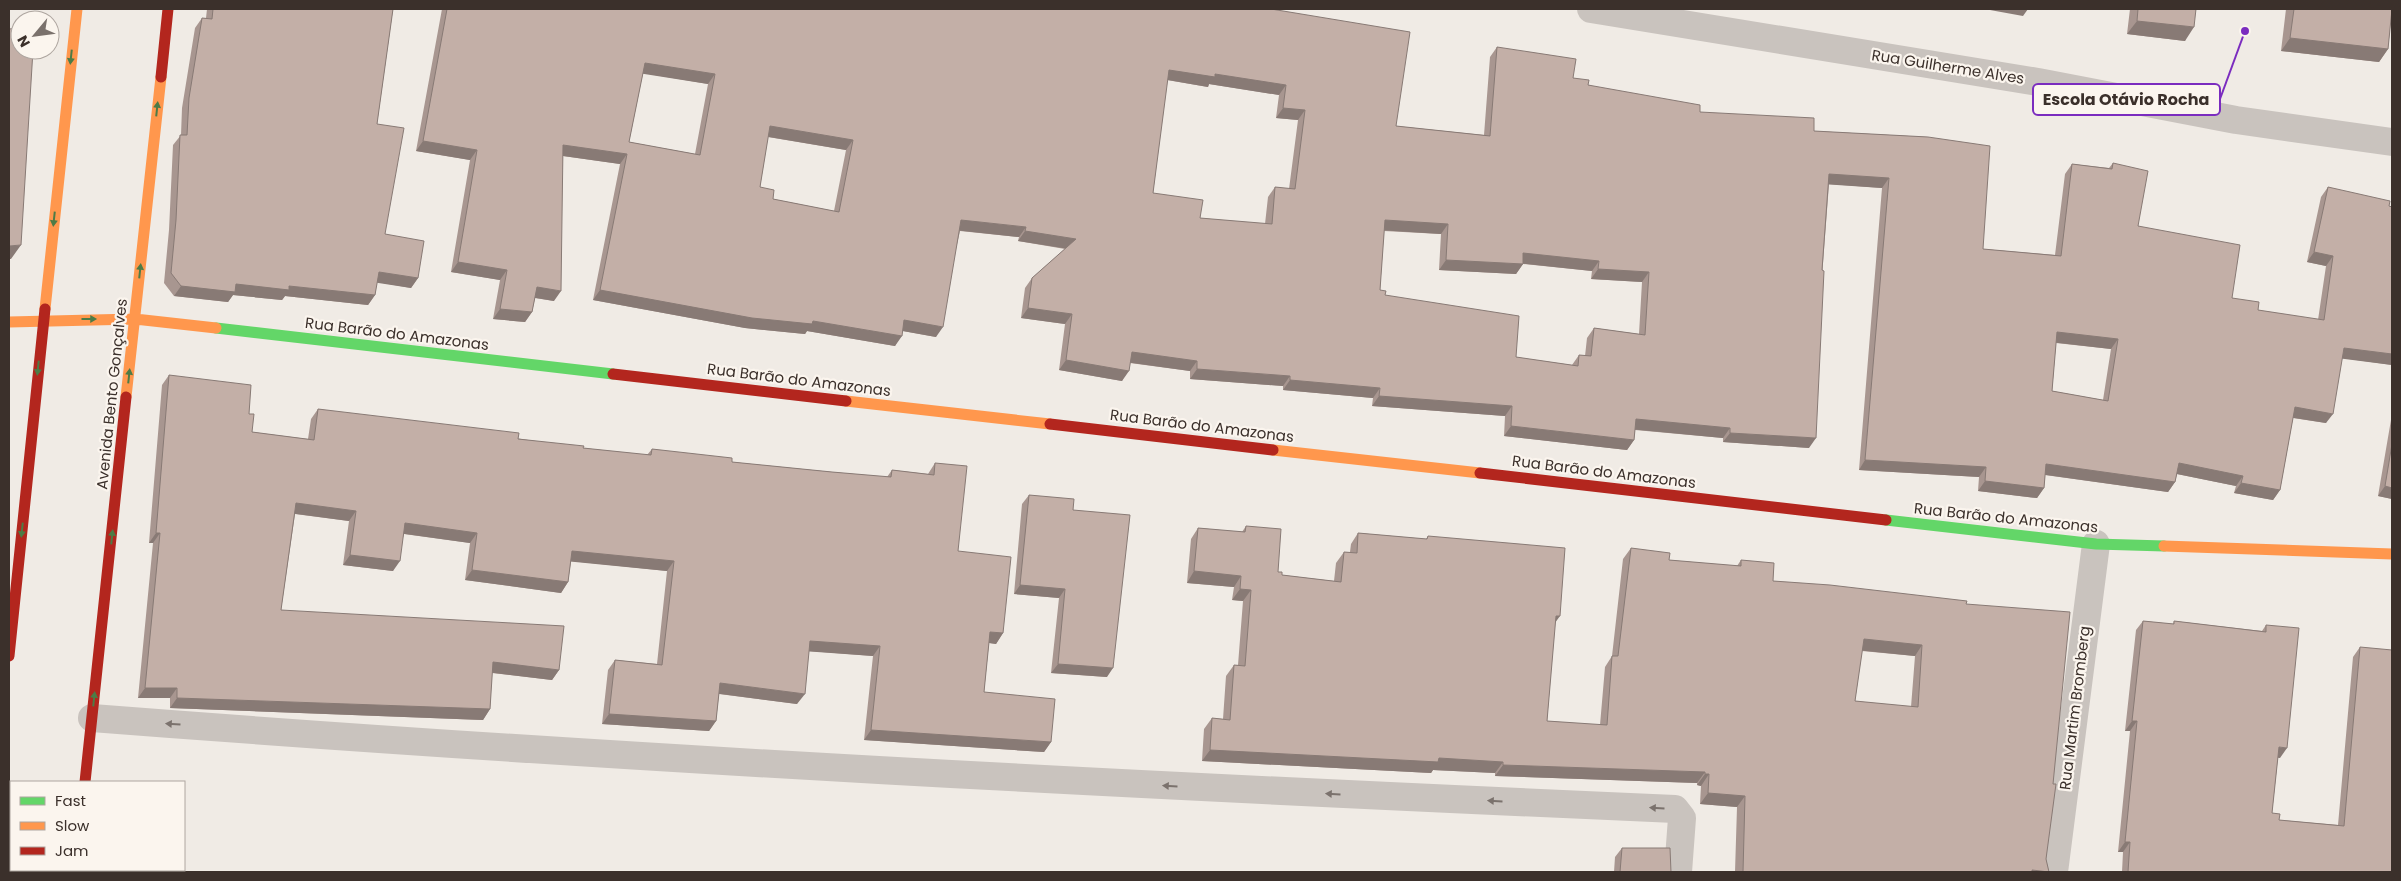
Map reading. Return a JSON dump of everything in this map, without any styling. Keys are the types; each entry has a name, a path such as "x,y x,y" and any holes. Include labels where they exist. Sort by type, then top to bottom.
{"street":[{"path":"9,656 77,9"},
{"name":"Avenida Bento Gonçalves","path":"85,781 168,9"},
{"name":"Rua Guilherme Alves","path":"1591,9 2038,82 2236,120 2392,142"},
{"name":"Rua Barão do Amazonas","path":"9,322 135,319 2096,544 2392,554"},
{"name":"Rua Martim Bromberg","path":"2054,872 2096,544"},
{"path":"92,718 446,743 908,772 1675,809 1682,818 1678,872"}],"building":[{"path":"213,9 393,9 377,124 404,128 385,234 424,241 418,278 379,272 375,295 289,286 289,290 236,284 235,292 181,286 171,273 176,220 180,135 187,135 189,98 202,18 212,19"},
{"path":"447,9 1271,9 1410,32 1396,126 1490,136 1497,47 1576,59 1573,78 1589,80 1588,85 1700,105 1700,112 1814,118 1814,131 1928,137 1990,146 1983,249 2061,256 2072,164 2112,169 2113,163 2148,171 2138,226 2240,245 2232,298 2259,302 2258,310 2324,320 2333,256 2314,252 2328,187 2390,201 2389,206 2392,207 2392,354 2344,348 2333,414 2295,407 2280,490 2241,483 2243,476 2179,463 2175,482 2046,464 2044,488 1985,481 1986,467 1865,460 1889,178 1829,174 1822,270 1824,271 1816,438 1730,433 1730,428 1636,419 1634,440 1511,426 1512,406 1379,396 1380,388 1290,380 1290,376 1197,369 1197,361 1132,352 1129,371 1066,360 1072,314 1028,308 1032,278 1076,239 1025,231 1026,227 961,220 943,327 904,320 902,336 813,321 812,324 752,318 600,290 627,154 563,145 561,291 537,287 532,312 500,309 507,270 458,262 477,150 423,141","holes":["645,63 715,74 700,155 629,142","1169,70 1215,77 1215,74 1286,85 1283,108 1305,110 1295,189 1275,187 1272,224 1200,218 1203,200 1153,193","770,126 853,140 839,212 773,199 774,190 760,187","1385,220 1448,224 1446,260 1523,264 1523,253 1599,261 1598,269 1649,272 1645,335 1594,328 1591,356 1579,355 1578,366 1516,357 1519,316 1385,295 1386,291 1380,290","2057,332 2118,339 2108,401 2052,391"]},
{"path":"2138,9 2196,9 2194,27 2137,21"},
{"path":"2294,9 2392,9 2388,49 2290,38"},
{"path":"9,29 10,60 32,60 21,245 9,246"},
{"path":"169,375 251,385 249,414 254,414 252,432 314,440 318,409 519,433 518,439 584,446 583,448 651,455 652,449 732,458 732,462 832,472 891,477 892,470 934,475 935,463 967,466 958,551 1011,557 1003,633 990,632 984,692 1055,699 1051,742 871,730 880,646 810,641 805,694 720,683 716,721 609,714 615,660 662,665 674,561 572,551 568,582 472,570 477,533 405,523 400,561 350,555 356,511 296,503 281,610 564,626 559,670 493,662 490,709 177,698 177,688 145,688 160,533 156,533"},
{"path":"2392,444 2392,488 2385,486"},
{"path":"1029,495 1074,499 1073,510 1130,515 1113,668 1058,664 1065,589 1020,585"},
{"path":"1246,526 1281,529 1278,572 1282,572 1282,575 1341,582 1344,552 1357,553 1358,533 1427,539 1428,536 1565,548 1560,616 1556,616 1547,721 1607,725 1612,656 1618,656 1631,548 1670,553 1669,560 1741,566 1741,560 1774,563 1773,581 1830,585 1967,601 1966,604 2070,612 2053,784 2056,784 2046,859 2049,872 2032,870 2032,872 1743,872 1745,796 1708,793 1709,774 1705,774 1705,772 1503,765 1503,762 1439,758 1438,762 1210,750 1212,718 1230,720 1234,665 1245,666 1251,590 1240,589 1241,576 1194,571 1198,528 1245,532","holes":["1864,639 1922,645 1918,707 1855,701"]},
{"path":"2143,621 2174,624 2174,621 2266,632 2266,625 2299,628 2287,748 2279,747 2272,813 2280,814 2279,820 2344,826 2360,647 2392,650 2392,872 2128,872 2130,842 2125,842 2137,721 2132,721"},
{"path":"1622,848 1670,848 1671,872 1620,872"}],"traffic: fast":[{"path":"216,328 613,374"},
{"path":"1886,520 2096,544 2164,546"}],"traffic: slow":[{"path":"45,309 77,9"},
{"path":"126,397 161,77"},
{"path":"9,322 135,319 216,328"},
{"path":"846,401 1050,424"},
{"path":"1273,450 1480,473"},
{"path":"2164,546 2392,554"}],"traffic: jam":[{"path":"161,77 168,9"},
{"path":"9,656 45,309"},
{"path":"613,374 846,401"},
{"path":"85,781 126,397"},
{"path":"1050,424 1273,450"},
{"path":"1480,473 1886,520"}],"place":[{"name":"Escola Otávio Rocha","path":"2245,31"}]}
